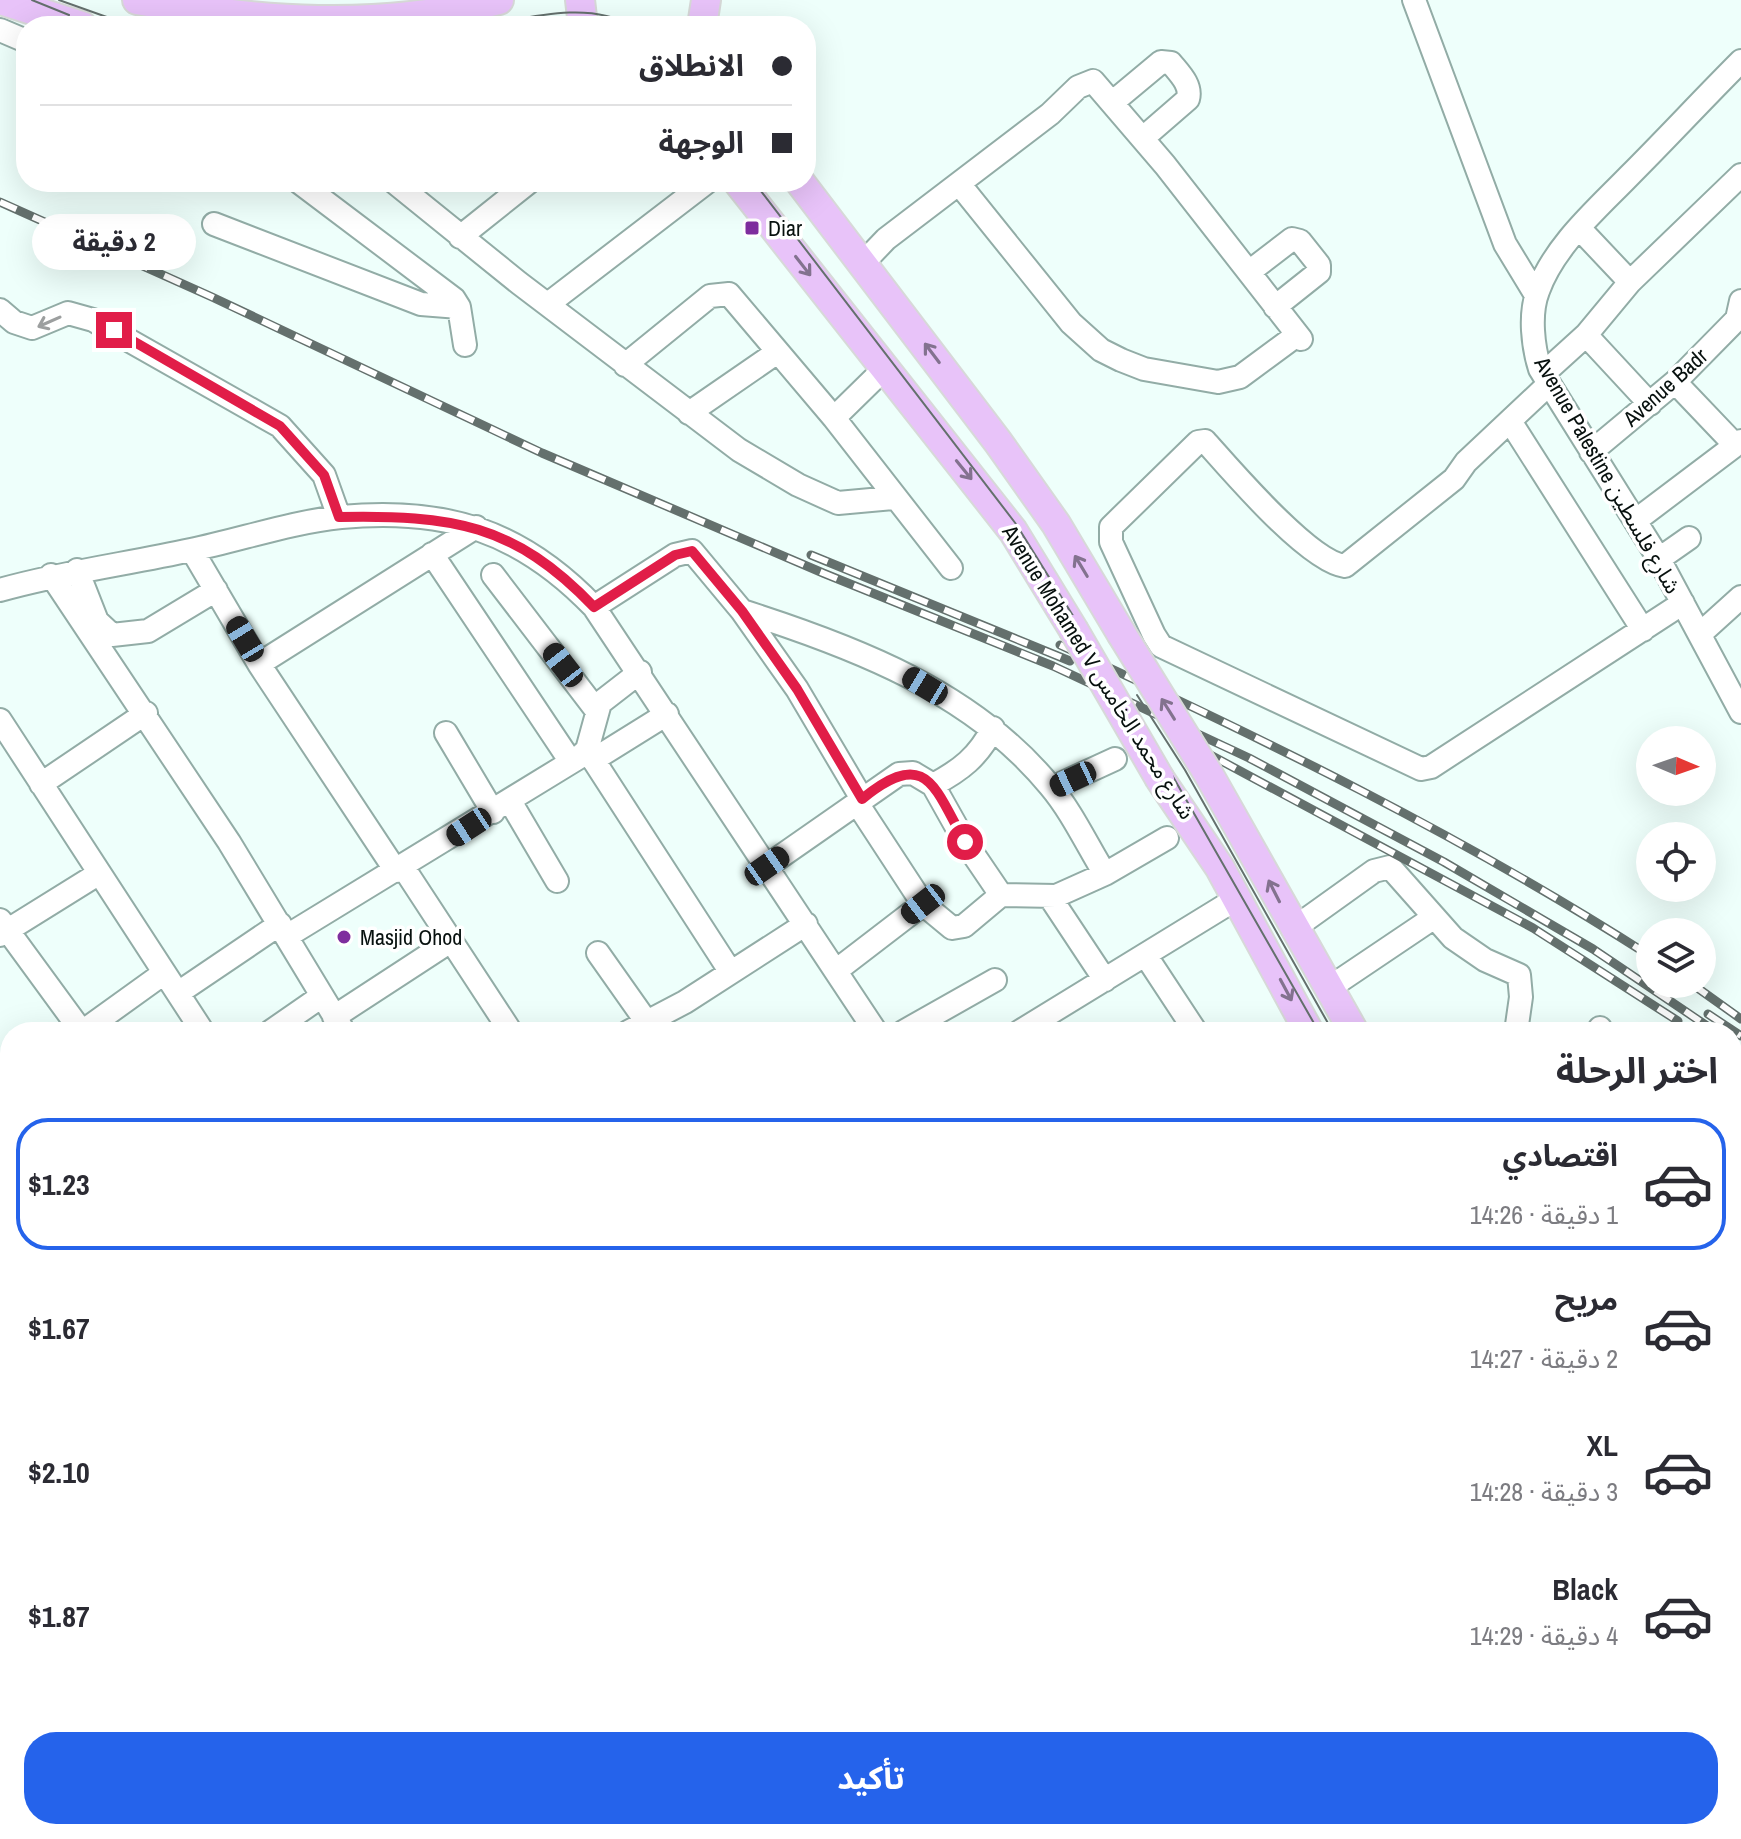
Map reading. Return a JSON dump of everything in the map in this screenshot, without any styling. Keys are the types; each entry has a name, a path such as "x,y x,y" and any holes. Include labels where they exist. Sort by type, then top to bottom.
{"main road":[{"path":"1,0 51,16"},
{"path":"137,0 251,16"},
{"path":"406,16 486,2"},
{"name":"Avenue Mohamed V شارع محمد الخامس","path":"746,192 883,370 1013,531 1160,779 1196,829 1304,1022"},
{"name":"Avenue Mohamed V شارع محمد الخامس","path":"808,192 1048,512 1209,775 1293,929 1353,1022"}],"street":[{"path":"1414,0 1505,244 1536,295"},
{"name":"Avenue Palestine شارع فلسطين","path":"1738,697 1659,559 1546,379 1534,350 1536,295 1548,270 1579,228 1741,61"},
{"path":"1113,102 1161,62 1171,63 1190,89 1189,97 1143,138"},
{"path":"863,263 886,239 960,185 1084,83 1095,82 1143,138 1299,337 1240,377 1218,382 1144,369 1121,360 1101,350 1071,323 960,185"},
{"path":"1683,603 1506,721 1431,767 1421,769 1161,646 1111,542 1111,527 1201,440 1299,540 1337,565 1345,566 1454,479 1466,462 1510,421 1630,282 1741,175"},
{"path":"312,192 459,307 465,345"},
{"path":"406,192 625,365 739,450 824,499 847,504 893,498"},
{"path":"460,237 516,192"},
{"path":"548,304 694,192"},
{"path":"214,224 421,304 459,307"},
{"path":"1579,228 1630,282"},
{"path":"1249,272 1295,238 1308,249 1319,265 1319,272 1275,307"},
{"path":"625,365 710,296 720,292 734,297 776,353 834,418 893,498 951,568"},
{"path":"0,310 14,322 32,328 68,313 93,320 280,426 324,475 339,517"},
{"name":"Avenue Badr","path":"1591,452 1675,382 1740,313"},
{"path":"1586,335 1650,404"},
{"path":"689,413 776,353"},
{"path":"834,418 883,370"},
{"path":"1635,521 1738,443 1675,382"},
{"path":"1510,421 1643,630"},
{"path":"0,590 51,575 192,550 339,517 408,516 476,527 542,559 594,607 870,1022"},
{"path":"259,664 476,527"},
{"path":"1659,559 1689,538"},
{"path":"192,550 259,664 452,940 505,1022"},
{"path":"594,607 688,550 698,556 742,611 797,689 923,904 957,928 1001,895 1050,897 1105,874 1167,838"},
{"path":"432,554 584,757 730,971"},
{"path":"77,570 97,621 112,635 148,631 216,590"},
{"path":"51,575 146,713 338,1022"},
{"path":"493,575 597,711"},
{"path":"1700,634 1741,597"},
{"path":"742,611 813,634 904,673 993,728 1052,788 1105,874"},
{"path":"584,757 597,711 611,694 640,672"},
{"path":"41,784 146,713"},
{"path":"178,993 283,930 400,869 584,757 667,714"},
{"path":"0,720 197,1022"},
{"path":"933,785 973,761 993,728"},
{"path":"446,733 557,881"},
{"path":"1052,788 1115,759"},
{"path":"767,866 890,778 907,772 933,785 965,842 1001,895"},
{"path":"1293,929 1384,866 1390,867 1433,918 1465,948 1519,975 1521,997 1517,1022"},
{"path":"74,1022 3,929 98,874"},
{"path":"1050,897 1105,980"},
{"path":"1036,1022 1236,899"},
{"path":"837,970 923,904"},
{"path":"1329,988 1433,918"},
{"path":"645,1022 685,1002 806,924"},
{"path":"342,1022 452,940"},
{"path":"598,953 635,1022"},
{"path":"1146,956 1189,1022"},
{"path":"96,1022 164,973"},
{"path":"921,1022 995,980"},
{"path":"284,1022 322,996"}],"tram line":[{"path":"32,0 69,15"},
{"path":"59,0 104,16"},
{"path":"538,16 578,12 606,16"},
{"path":"762,192 1016,524 1172,775 1313,1022"},
{"path":"1137,695 1185,770 1327,1022"}],"railway":[{"path":"0,202 212,297 542,453 823,573 1053,666 1249,758 1444,862 1593,949 1701,1022"},
{"path":"811,555 1070,661"},
{"path":"1060,645 1361,790 1507,870 1636,947"},
{"path":"1188,743 1533,928 1678,1021"},
{"path":"1712,998 1741,1019"},
{"path":"1708,1014 1720,1022"}],"place":[{"name":"Diar","path":"752,228"},
{"name":"Masjid Ohod","path":"344,937"}],"route":[{"path":"114,330 280,426 307,452 324,475 339,517 408,516 476,527 521,546 542,559 594,607 675,555 685,550 692,551 742,611 797,689 862,799 890,778 913,773 933,785 965,842"}]}
